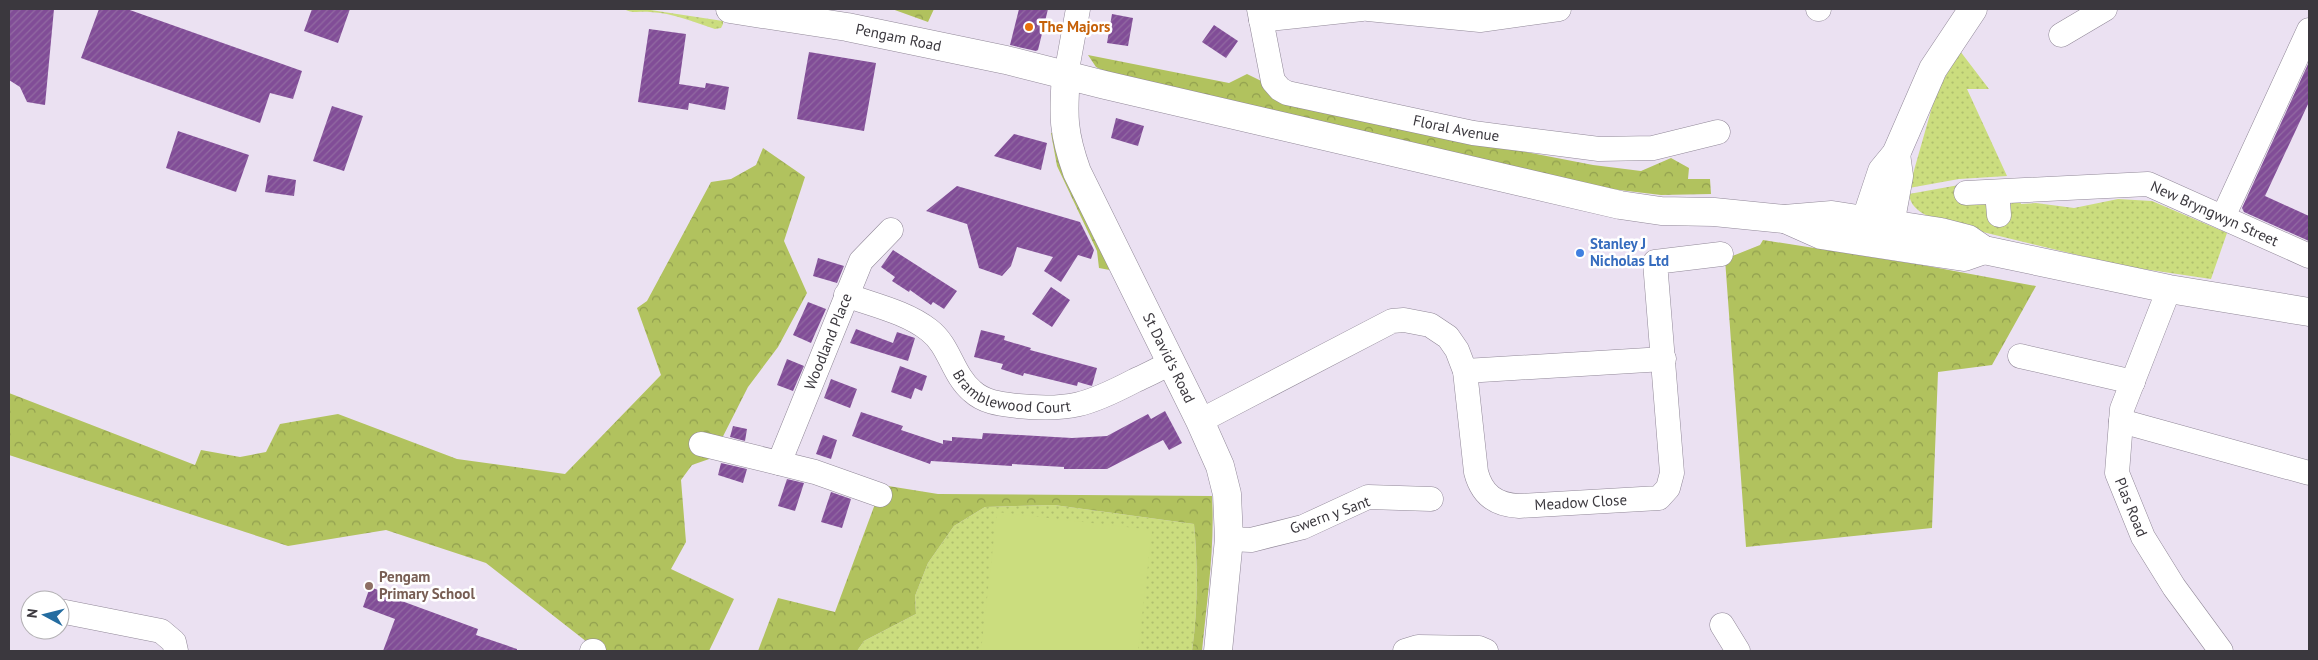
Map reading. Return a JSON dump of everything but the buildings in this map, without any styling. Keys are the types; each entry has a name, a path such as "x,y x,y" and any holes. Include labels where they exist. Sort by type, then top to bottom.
{"main road":[{"name":"Pengam Road","path":"730,9 847,26 1006,60 1066,76 1620,205 1661,211 1714,212 1784,219 1820,235 1876,232 1964,257 1984,250 2169,289"},
{"path":"1876,232 1882,171 1896,154 1933,69 1973,9"},
{"name":"St David's Road","path":"1066,76 1063,108 1064,130 1077,172 1200,421 1220,466 1227,494 1229,539 1218,651"},
{"path":"2169,289 2309,312"}],"street":[{"path":"1066,76 1078,9"},
{"path":"1260,14 1362,9"},
{"path":"1368,9 1480,20 1559,9"},
{"path":"2061,35 2106,9"},
{"name":"Floral Avenue","path":"1260,14 1273,82 1280,89 1288,92 1472,133 1599,149 1653,148 1718,132"},
{"path":"2223,217 2309,30"},
{"name":"New Bryngwyn Street","path":"1966,193 1998,203 2148,184 2309,256"},
{"name":"Woodland Place","path":"779,463 860,261 891,230"},
{"name":"Meadow Close","path":"1200,421 1392,321 1418,322 1441,331 1457,350 1465,371 1478,481 1491,499 1499,503 1519,506 1652,500 1659,498 1668,488 1672,473 1656,262 1720,254"},
{"name":"Plas Road","path":"2169,289 2122,409 2117,473 2143,537 2174,587 2221,651"},
{"name":"Bramblewood Court","path":"846,295 916,321 944,344 963,383 984,400 1000,404 1045,409 1080,406 1098,400 1171,362"},
{"path":"2020,356 2133,382"},
{"path":"1465,371 1664,359"},
{"path":"2120,421 2309,473"},
{"path":"702,444 815,472 880,495"},
{"name":"Gwern y Sant","path":"1229,539 1251,540 1302,527 1368,497 1431,499"},
{"path":"70,613 161,631 174,642 176,651"},
{"path":"1722,625 1738,651"},
{"path":"1404,651 1418,647 1479,648 1486,651"}],"green space":[{"path":"624,9 644,9 723,21 723,24 721,28 715,29 667,14 633,12"},
{"path":"892,9 934,9 928,22"},
{"path":"1960,51 1989,89 1967,89 2007,176 1959,179 1909,188 1936,93"},
{"path":"1088,55 1229,83 1247,74 1324,112 1593,165 1641,171 1671,158 1689,168 1688,179 1710,179 1711,194 1661,195 1611,189 1262,111 1102,70 1096,67"},
{"path":"1055,132 1115,271 1099,268 1097,251 1057,166 1051,133"},
{"path":"763,148 805,177 784,241 807,293 778,347 748,387 712,458 692,465 681,480 686,542 671,569 734,599 709,651 607,651 587,642 486,563 386,530 288,546 9,455 9,393 195,465 201,450 240,457 266,452 280,424 338,414 457,459 565,474 661,375 637,308 647,301 711,182 731,179 756,165"},
{"path":"1959,185 1978,202 2006,211 2012,203 2020,200 2021,204 2036,203 2074,208 2118,199 2152,201 2227,233 2211,279 2123,266 1940,221 1926,215 1915,207 1909,194"},
{"path":"1763,240 1922,265 2036,286 1992,365 1938,372 1932,528 1746,547 1725,259 1760,245"},
{"path":"882,485 938,494 1212,496 1211,554 1202,651 1192,651 1197,588 1194,524 1054,505 985,507 954,526 928,563 915,596 916,614 864,641 857,651 758,651 778,598 835,612"},
{"path":"1054,505 1194,524 1197,588 1192,651 857,651 864,641 916,614 915,596 928,563 954,526 985,507"},
{"path":"997,512 1152,530 1138,651 981,651"}],"place":[{"name":"The Majors","path":"1029,27"},
{"name":"Stanley J Nicholas Ltd","path":"1580,253"},
{"name":"Pengam Primary School","path":"369,586"}]}
